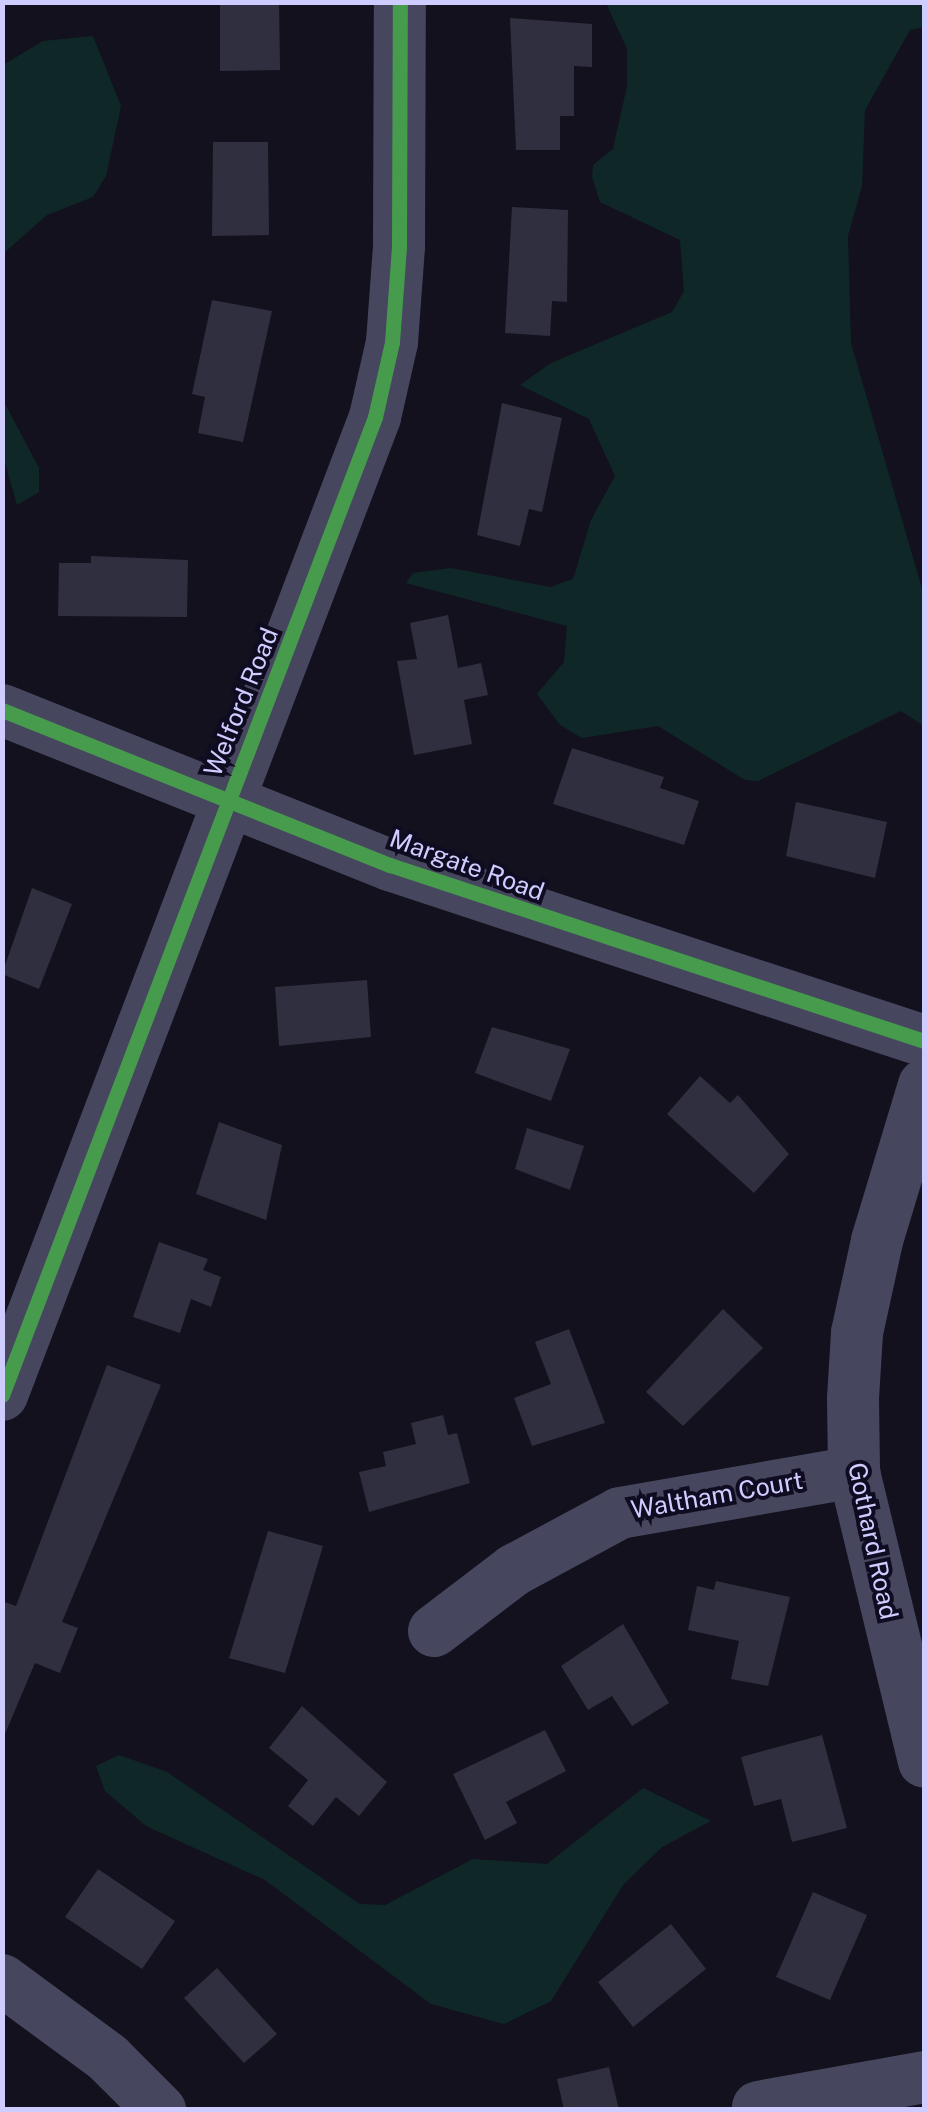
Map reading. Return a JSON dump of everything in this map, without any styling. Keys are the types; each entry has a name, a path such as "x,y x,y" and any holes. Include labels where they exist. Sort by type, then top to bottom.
{"street":[{"name":"Welford Road","path":"2,1395 14,1332 348,502 392,342 400,2"},
{"name":"Margate Road","path":"2,710 228,802 560,925 924,1042"},
{"name":"Gothard Road","path":"924,1085 857,1333 854,1472 924,1762"},
{"name":"Waltham Court","path":"434,1631 514,1570 620,1513 854,1472"},
{"path":"2,1980 108,2058 160,2110"},
{"path":"758,2106 924,2077"}],"green space":[{"path":"606,3 924,3 924,27 910,30 865,110 862,186 848,236 851,343 924,596 924,726 901,711 758,781 745,780 658,726 582,738 560,725 537,694 564,662 567,626 406,583 413,573 451,568 550,587 573,579 591,520 615,476 589,419 520,385 551,363 672,312 684,291 680,240 600,202 592,177 593,165 613,149 627,86 627,49"},
{"path":"93,36 121,106 106,176 93,197 47,215 3,254 3,65 43,41"},
{"path":"2,398 39,468 39,492 17,505 3,456"},
{"path":"119,1755 167,1772 360,1904 385,1905 473,1859 547,1864 643,1788 711,1821 662,1847 623,1885 551,2001 504,2024 431,2004 265,1880 146,1826 105,1791 96,1766"}],"building":[{"path":"220,2 279,2 280,70 220,71"},
{"path":"510,18 592,24 592,67 574,66 574,116 560,116 560,150 516,150"},
{"path":"213,142 268,142 269,235 212,236"},
{"path":"512,207 568,210 567,302 552,301 550,336 505,333"},
{"path":"212,300 272,311 243,442 198,433 205,397 192,394"},
{"path":"502,403 562,418 542,512 529,509 520,546 477,535"},
{"path":"91,556 188,560 187,617 58,616 59,563 91,563"},
{"path":"448,615 458,668 481,663 488,695 464,700 472,744 414,755 397,661 417,659 410,623"},
{"path":"572,748 664,777 660,788 699,801 684,845 553,804"},
{"path":"796,802 887,822 875,878 786,856"},
{"path":"32,888 72,904 39,989 2,974"},
{"path":"367,980 371,1037 279,1046 275,987"},
{"path":"492,1027 570,1049 551,1101 475,1073"},
{"path":"700,1076 730,1103 738,1095 789,1154 754,1193 667,1114"},
{"path":"219,1122 282,1145 266,1220 196,1194"},
{"path":"527,1128 584,1146 570,1190 515,1169"},
{"path":"159,1242 208,1259 203,1270 221,1277 211,1307 191,1299 180,1333 133,1317"},
{"path":"723,1309 763,1348 683,1426 646,1392"},
{"path":"569,1329 605,1423 532,1446 514,1398 551,1384 535,1342"},
{"path":"107,1365 161,1385 62,1622 78,1628 60,1673 35,1663 2,1741 2,1601 16,1606"},
{"path":"443,1415 448,1435 457,1433 470,1483 369,1512 359,1472 386,1466 383,1452 416,1444 411,1423"},
{"path":"268,1531 323,1546 285,1673 229,1658"},
{"path":"716,1581 790,1597 768,1686 731,1679 739,1641 688,1630 697,1586 714,1590"},
{"path":"623,1624 669,1703 632,1726 612,1696 588,1710 561,1666"},
{"path":"302,1706 387,1782 359,1816 336,1797 313,1826 288,1806 308,1780 269,1748"},
{"path":"545,1730 566,1771 506,1802 517,1823 485,1840 453,1774"},
{"path":"822,1735 847,1828 792,1842 781,1799 754,1806 741,1757"},
{"path":"98,1869 175,1921 142,1969 65,1917"},
{"path":"813,1892 867,1915 830,2000 776,1977"},
{"path":"671,1924 706,1969 633,2027 598,1982"},
{"path":"217,1968 277,2034 244,2063 184,1998"},
{"path":"609,2067 619,2110 564,2110 557,2079"}],"cycle path":[{"path":"2,1395 375,417 392,342 399,246 400,2"},
{"path":"2,710 390,865 924,1041"}]}
